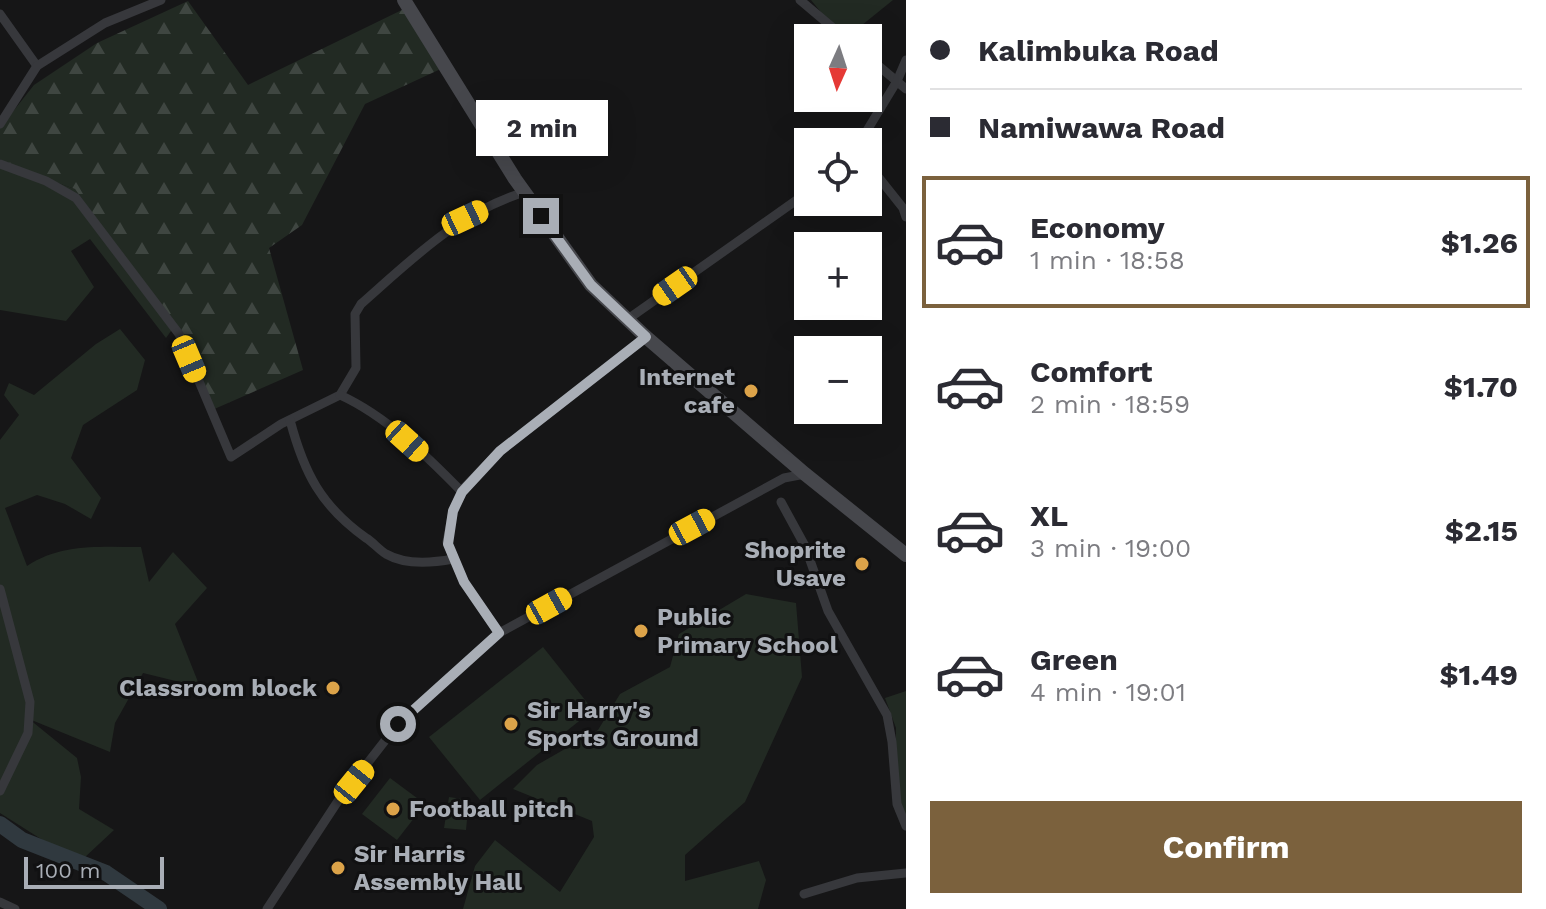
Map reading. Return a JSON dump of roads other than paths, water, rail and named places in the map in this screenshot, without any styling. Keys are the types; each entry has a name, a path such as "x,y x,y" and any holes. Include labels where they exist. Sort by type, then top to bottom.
{"street":[{"path":"0,124 37,66 105,23 161,0"},
{"path":"404,0 525,192 591,285 646,337 805,474 906,555"},
{"path":"800,0 828,24"},
{"path":"0,14 37,66"},
{"path":"868,128 906,60"},
{"path":"882,69 906,89"},
{"path":"0,164 46,181 76,198 179,334 231,457 290,420 340,395 356,368 355,314 361,304 465,218 504,198 525,192"},
{"path":"882,182 903,208 906,217"},
{"path":"628,319 794,202"},
{"path":"499,633 474,599 453,559 448,535 453,511 462,492 500,451 646,337"},
{"path":"340,395 356,403 407,441 462,492"},
{"path":"290,420 310,477 332,511 351,528 387,555 405,561 440,562 453,559"},
{"path":"267,909 338,801 398,724 499,633 784,478 805,474"},
{"path":"781,502 799,532 828,611 887,715 897,804 906,826"},
{"path":"0,589 30,702 27,737 0,791"},
{"path":"804,894 857,878 906,873"},
{"path":"0,902 15,909"}],"waterway":[{"path":"0,824 22,840 106,873 159,909"}],"place":[{"name":"Internet cafe","path":"751,391"},
{"name":"Shoprite Usave","path":"862,564"},
{"name":"Public Primary School","path":"641,631"},
{"name":"Classroom block","path":"333,688"},
{"name":"Sir Harry's Sports Ground","path":"511,724"},
{"name":"Football pitch","path":"393,809"},
{"name":"Sir Harris Assembly Hall","path":"338,868"}]}
